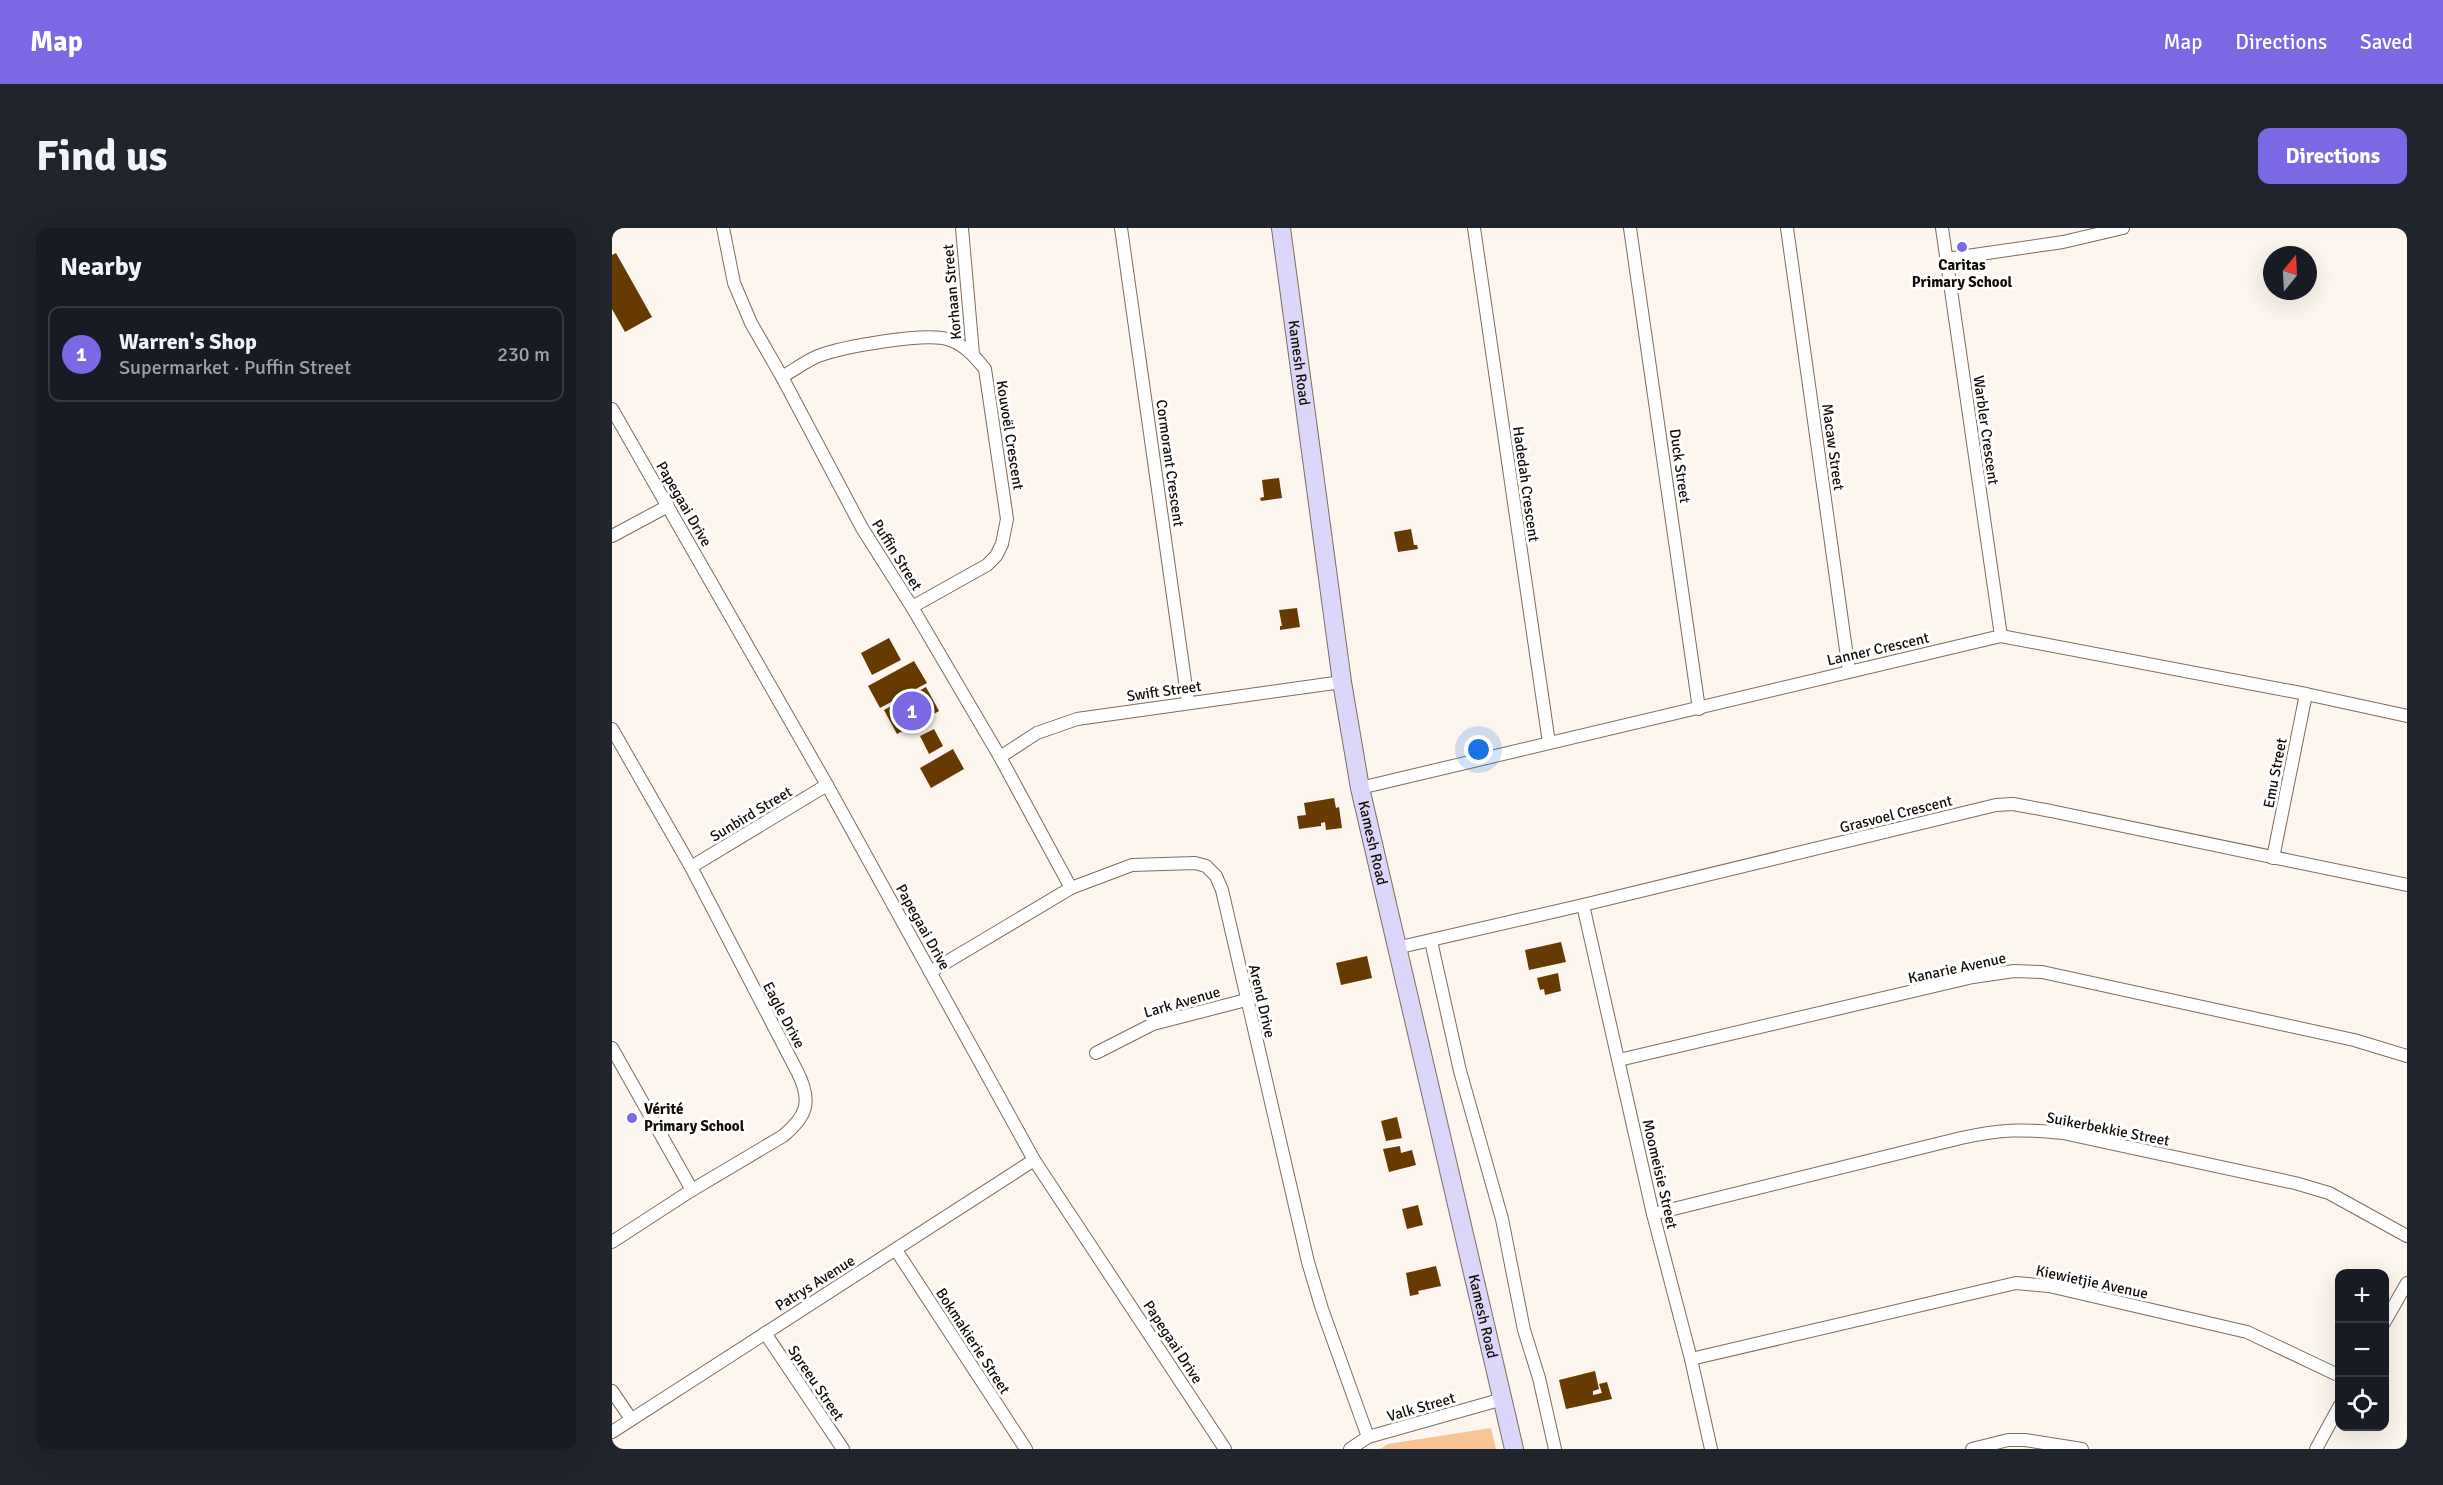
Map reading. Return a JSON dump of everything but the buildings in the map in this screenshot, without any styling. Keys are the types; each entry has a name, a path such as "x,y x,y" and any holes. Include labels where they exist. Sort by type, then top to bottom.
{"street":[{"name":"Puffin Street","path":"723,228 740,302 862,528 912,607 1000,757 1071,888"},
{"name":"Korhaan Street","path":"962,228 972,354"},
{"name":"Cormorant Crescent","path":"1121,228 1188,702"},
{"name":"Kamesh Road","path":"1281,228 1342,682 1360,788 1514,1449"},
{"name":"Hadedah Crescent","path":"1474,228 1549,743"},
{"name":"Duck Street","path":"1630,228 1699,709"},
{"name":"Macaw Street","path":"1787,228 1849,671"},
{"name":"Warbler Crescent","path":"1942,228 2001,636"},
{"path":"1946,259 2063,242 2123,228"},
{"name":"Kouvoël Crescent","path":"782,377 816,357 837,350 925,337 948,339 972,354 985,369 1005,503 1006,530 996,556 987,565 912,607"},
{"name":"Papegaai Drive","path":"612,409 827,785 1034,1160 1225,1449"},
{"path":"612,536 668,506"},
{"name":"Lanner Crescent","path":"1360,788 2001,636 2306,694 2407,716"},
{"name":"Swift Street","path":"1000,757 1037,733 1066,722 1188,702 1342,682"},
{"name":"Emu Street","path":"2273,858 2306,694"},
{"name":"Eagle Drive","path":"612,729 691,867 798,1073 807,1099 804,1114 783,1136 692,1190 612,1242"},
{"name":"Sunbird Street","path":"691,867 827,785"},
{"name":"Grasvoel Crescent","path":"1396,948 1996,805 2013,804 2051,811 2407,885"},
{"name":"Arend Drive","path":"930,972 1071,888 1132,865 1195,863 1206,866 1216,876 1222,890 1308,1262 1322,1309 1368,1437"},
{"name":"Moomeisie Street","path":"1582,905 1653,1214 1691,1359 1711,1449"},
{"path":"1431,941 1460,1071 1502,1219 1524,1330 1539,1378 1555,1449"},
{"name":"Kanarie Avenue","path":"1619,1060 1973,977 2014,971 2042,972 2077,979 2354,1040 2407,1056"},
{"name":"Lark Avenue","path":"1096,1053 1153,1024 1246,1000"},
{"path":"612,1048 692,1190"},
{"name":"Suikerbekkie Street","path":"1653,1214 1973,1136 1996,1131 2024,1129 2063,1133 2295,1183 2329,1193 2407,1236"},
{"name":"Patrys Avenue","path":"612,1432 1034,1160"},
{"name":"Bokmakierie Street","path":"896,1250 1026,1449"},
{"name":"Kiewietjie Avenue","path":"1691,1359 2016,1283 2049,1286 2247,1332 2335,1374"},
{"path":"2389,1316 2407,1284"},
{"name":"Spreeu Street","path":"765,1333 843,1449"},
{"path":"612,1392 631,1419"},
{"name":"Valk Street","path":"1350,1449 1368,1437 1503,1399"},
{"path":"2316,1449 2335,1414"},
{"path":"1972,1449 2008,1440 2025,1440 2082,1449"}],"shaded area":[{"path":"1491,1428 1496,1449 1380,1449 1388,1444"}],"place":[{"name":"Caritas Primary School","path":"1962,247"},
{"name":"Warren's Shop","path":"912,711"},
{"name":"Vérité Primary School","path":"632,1118"}]}
